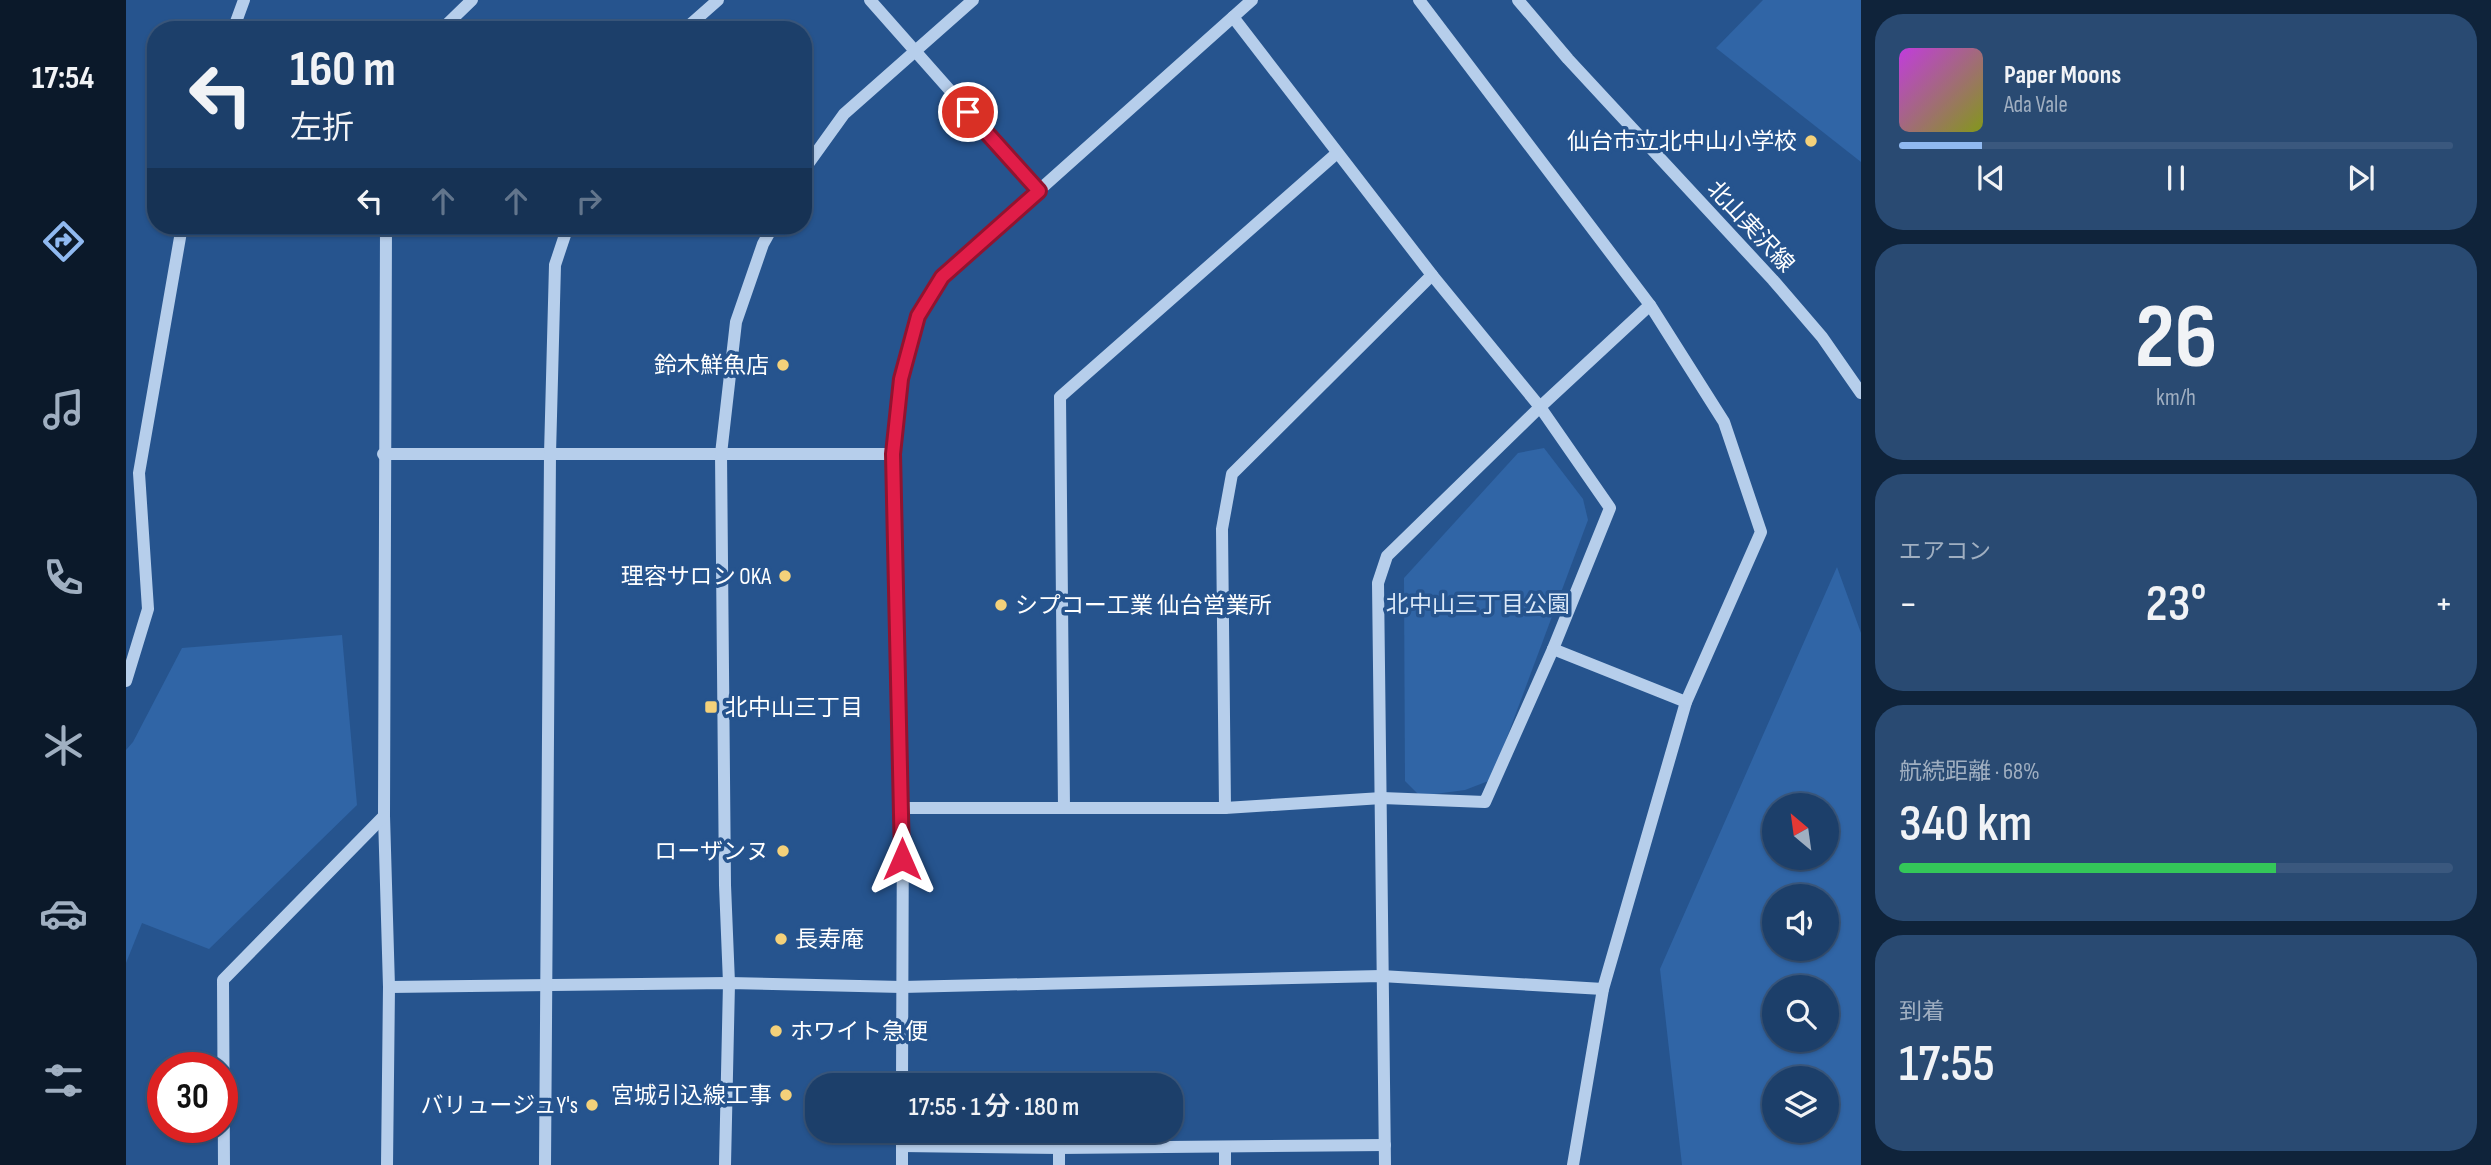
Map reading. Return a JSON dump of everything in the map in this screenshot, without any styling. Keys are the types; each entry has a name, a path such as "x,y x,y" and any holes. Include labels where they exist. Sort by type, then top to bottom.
{"street":[{"path":"236,21 244,0"},
{"path":"450,21 472,0"},
{"path":"694,21 718,0"},
{"path":"870,0 1039,191"},
{"path":"812,158 844,114 973,0"},
{"path":"902,1073 902,808 893,454 901,379 918,316 942,277 1252,0"},
{"path":"1419,0 1650,305 1724,422 1760,532 1686,702 1603,989 1573,1165"},
{"name":"北山実沢線","path":"1518,0 1568,59 1773,279 1822,337 1861,393"},
{"path":"902,808 1225,808 1382,799 1485,802 1553,649 1610,508 1540,407 1432,275 1233,17"},
{"path":"1064,808 1060,397 1336,153"},
{"path":"126,681 148,609 139,473 180,235"},
{"path":"386,235 383,454 387,1165"},
{"path":"545,1165 550,454 555,265 565,235"},
{"path":"725,1165 729,982 725,885 721,454 736,322 768,235"},
{"path":"1225,808 1222,529 1232,474 1432,275"},
{"path":"1385,1165 1378,583 1387,556 1540,407 1650,305"},
{"path":"383,454 893,454"},
{"path":"1553,649 1686,702"},
{"path":"224,1165 223,980 384,816"},
{"path":"388,987 729,982 902,987 1381,976 1603,989"},
{"path":"902,1165 902,1146 1225,1148 1385,1144"},
{"path":"1059,1148 1059,1165"},
{"path":"1225,1148 1225,1165"}],"green space":[{"path":"1763,0 1861,0 1861,162 1716,48"},
{"name":"北中山三丁目公園","path":"1544,448 1583,499 1588,520 1491,780 1465,790 1420,796 1405,781 1404,578 1518,453"},
{"path":"1837,567 1861,633 1861,1165 1682,1165 1660,969"},
{"path":"342,635 357,805 209,949 142,923 126,963 126,750 133,742 182,648"}],"place":[{"name":"仙台市立北中山小学校","path":"1811,141"},
{"name":"鈴木鮮魚店","path":"783,365"},
{"name":"理容サロン OKA","path":"785,576"},
{"name":"シプコー工業 仙台営業所","path":"1001,605"},
{"name":"北中山三丁目","path":"711,707"},
{"name":"ローザンヌ","path":"783,851"},
{"name":"長寿庵","path":"781,939"},
{"name":"ホワイト急便","path":"776,1031"},
{"name":"宮城引込線工事","path":"786,1095"},
{"name":"バリュージュY's","path":"592,1105"}],"route":[{"path":"902,859 893,454 901,379 918,316 942,277 1039,191 968,112"}]}
